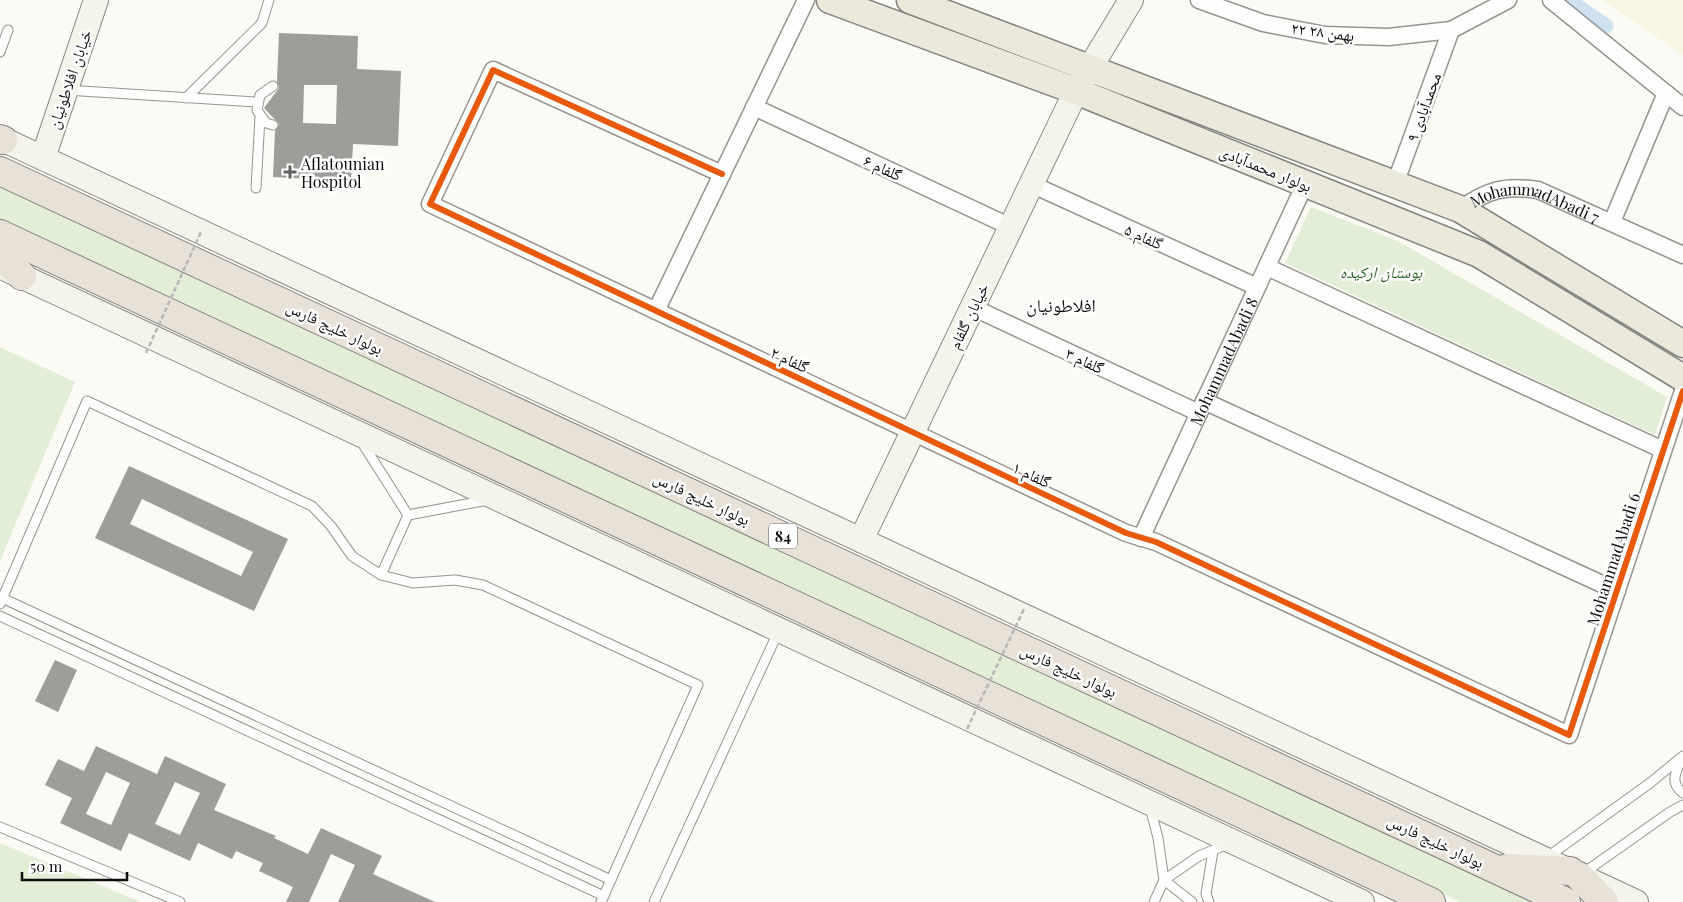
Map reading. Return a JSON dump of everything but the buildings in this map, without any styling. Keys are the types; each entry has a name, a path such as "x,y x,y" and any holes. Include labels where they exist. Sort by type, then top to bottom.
{"highway":[{"name":"بولوار خلیج فارس","path":"0,171 1566,902"},
{"path":"0,234 1431,902"},
{"path":"0,255 11,271"},
{"path":"1493,868 1575,874 1604,902"}],"main road":[{"name":"بولوار محمدآبادی","path":"830,0 1076,91 1479,254 1683,378"},
{"name":"بولوار محمدآبادی","path":"910,0 1460,209 1683,344"}],"street":[{"name":"خیابان افلاطونیان","path":"43,158 96,0"},
{"path":"656,311 806,0"},
{"name":"خیابان گلفام","path":"861,540 1076,91 1131,0"},
{"name":"۲۲ بهمن ۲۸","path":"1199,0 1263,23 1325,35 1388,37 1451,30"},
{"path":"1451,30 1508,0"},
{"path":"1551,0 1683,107"},
{"name":"محمدآبادی ۹","path":"1395,184 1451,30"},
{"name":"گلفام ۲","path":"722,174 493,70 430,204 913,432"},
{"path":"1612,222 1666,93"},
{"name":"گلفام ۶","path":"754,107 1011,227"},
{"path":"1,139 1636,902"},
{"name":"گلفام ۵","path":"1031,184 1257,287"},
{"name":"MohammadAbadi 8","path":"1141,538 1305,184"},
{"name":"MohammadAbadi 7","path":"1460,209 1481,195 1499,189 1518,187 1538,190 1683,255"},
{"path":"166,248 179,222"},
{"path":"1267,266 1663,450"},
{"path":"11,271 1148,802 1223,846 1362,902"},
{"name":"گلفام ۳","path":"972,307 1617,591"},
{"name":"MohammadAbadi 6","path":"1569,736 1683,391"},
{"name":"گلفام ۱","path":"913,432 1126,533 1165,546 1569,736"}],"lane":[{"path":"186,98 262,23 269,0"},
{"path":"0,52 8,30"},
{"path":"256,188 260,117 257,102 265,90 273,86"},
{"path":"66,90 257,102"},
{"path":"260,117 273,125"},
{"path":"0,616 602,899 611,880 698,686 483,585 455,580 414,583 381,575 352,556 331,526 312,506 87,401 1,601 611,880"},
{"path":"354,432 408,515"},
{"path":"408,515 497,498"},
{"path":"381,575 408,515"},
{"path":"654,902 779,630"},
{"path":"1544,859 1650,783 1683,756"},
{"path":"1683,756 1674,778 1678,789 1683,793"},
{"path":"1148,802 1158,838 1164,880 1192,902"},
{"path":"1575,874 1683,805"},
{"path":"0,827 180,902"},
{"path":"1154,902 1164,880 1199,856 1223,846"},
{"path":"1209,902 1206,894 1223,846"}],"path":[{"path":"146,353 201,232"},
{"path":"967,729 1024,609"}],"green space":[{"path":"1602,0 1683,0 1683,55"},
{"path":"0,184 1537,902 1460,902 0,220"},
{"name":"بوستان ارکیده","path":"1311,207 1398,241 1667,397 1655,435 1285,263"},
{"path":"0,347 75,382 0,561"},
{"path":"0,843 141,902 0,902"}],"waterway":[{"path":"1568,0 1606,26"}],"cycle path":[{"path":"722,174 493,70 430,204 1126,533 1156,542 1569,735 1683,391"}],"place":[{"name":"Aflatounian Hospitol","path":"290,172"}],"district":[{"name":"افلاطونیان","path":"1061,305"}]}
